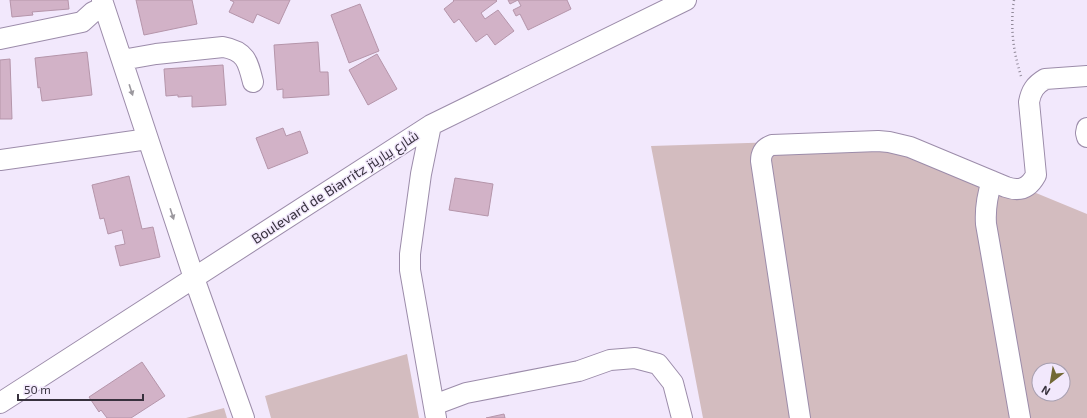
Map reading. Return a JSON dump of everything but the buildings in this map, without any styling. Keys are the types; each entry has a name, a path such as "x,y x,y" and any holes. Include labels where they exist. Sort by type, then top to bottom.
{"street":[{"name":"Boulevard de Biarritz شارع بياريتز","path":"0,403 431,125 686,0"},
{"path":"0,39 82,22 103,4 194,278 244,418"},
{"path":"82,22 95,27 110,27"},
{"path":"122,60 156,54 223,47 232,48 245,58 252,82"},
{"path":"800,418 761,161 763,151 772,145 878,141 889,142 910,147 1012,190 1019,190 1030,185 1036,175 1029,102 1031,91 1039,82 1045,80 1087,76"},
{"path":"431,125 421,174 410,254 410,270 435,411 466,393 579,371 610,360 635,358 658,364 673,383 682,418"},
{"path":"1087,128 1087,137"},
{"path":"0,160 148,139"},
{"path":"992,181 987,195 985,210 986,224 1020,418"}],"path":[{"path":"1014,0 1012,26 1013,44 1022,79 1030,96"}],"shaded area":[{"path":"902,138 1087,214 1087,418 703,418 651,146"},
{"path":"407,354 419,418 271,418 265,396"},
{"path":"224,408 227,418 186,418"}]}
